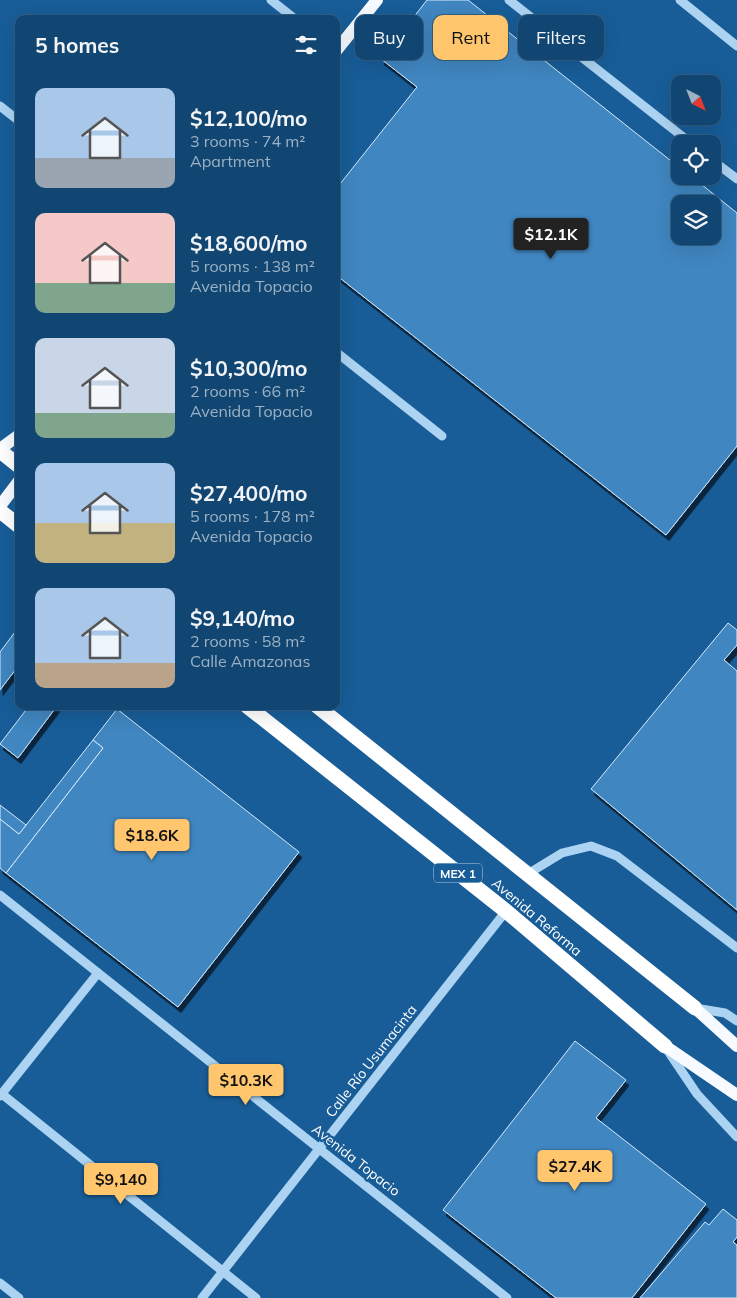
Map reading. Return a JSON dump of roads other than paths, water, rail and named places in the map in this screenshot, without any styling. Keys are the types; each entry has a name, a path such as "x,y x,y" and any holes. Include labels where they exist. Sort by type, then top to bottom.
{"highway":[{"path":"0,450 15,463"},
{"path":"0,511 15,523"},
{"name":"Avenida Reforma","path":"252,710 506,911 665,1046"},
{"name":"Avenida Reforma","path":"322,710 526,875 695,1008"}],"main road":[{"path":"340,46 377,0"},
{"path":"0,450 15,438"},
{"path":"0,506 15,486"},
{"name":"Avenida Reforma","path":"695,1008 737,1046"},
{"name":"Avenida Reforma","path":"665,1046 733,1091"}],"street":[{"path":"271,0 289,15"},
{"path":"509,0 681,135"},
{"path":"680,0 737,46"},
{"path":"0,106 15,118"},
{"path":"721,167 737,179"},
{"path":"340,355 442,436"},
{"path":"526,875 562,853 591,846 617,856 737,948"},
{"name":"Avenida Topacio","path":"0,895 507,1298"},
{"name":"Calle Río Usumacinta","path":"202,1298 506,911"},
{"path":"98,973 1,1095 256,1298"},
{"path":"695,1008 725,1013 737,1021"},
{"path":"665,1046 697,1094 737,1137"},
{"path":"0,1283 19,1298"}]}
